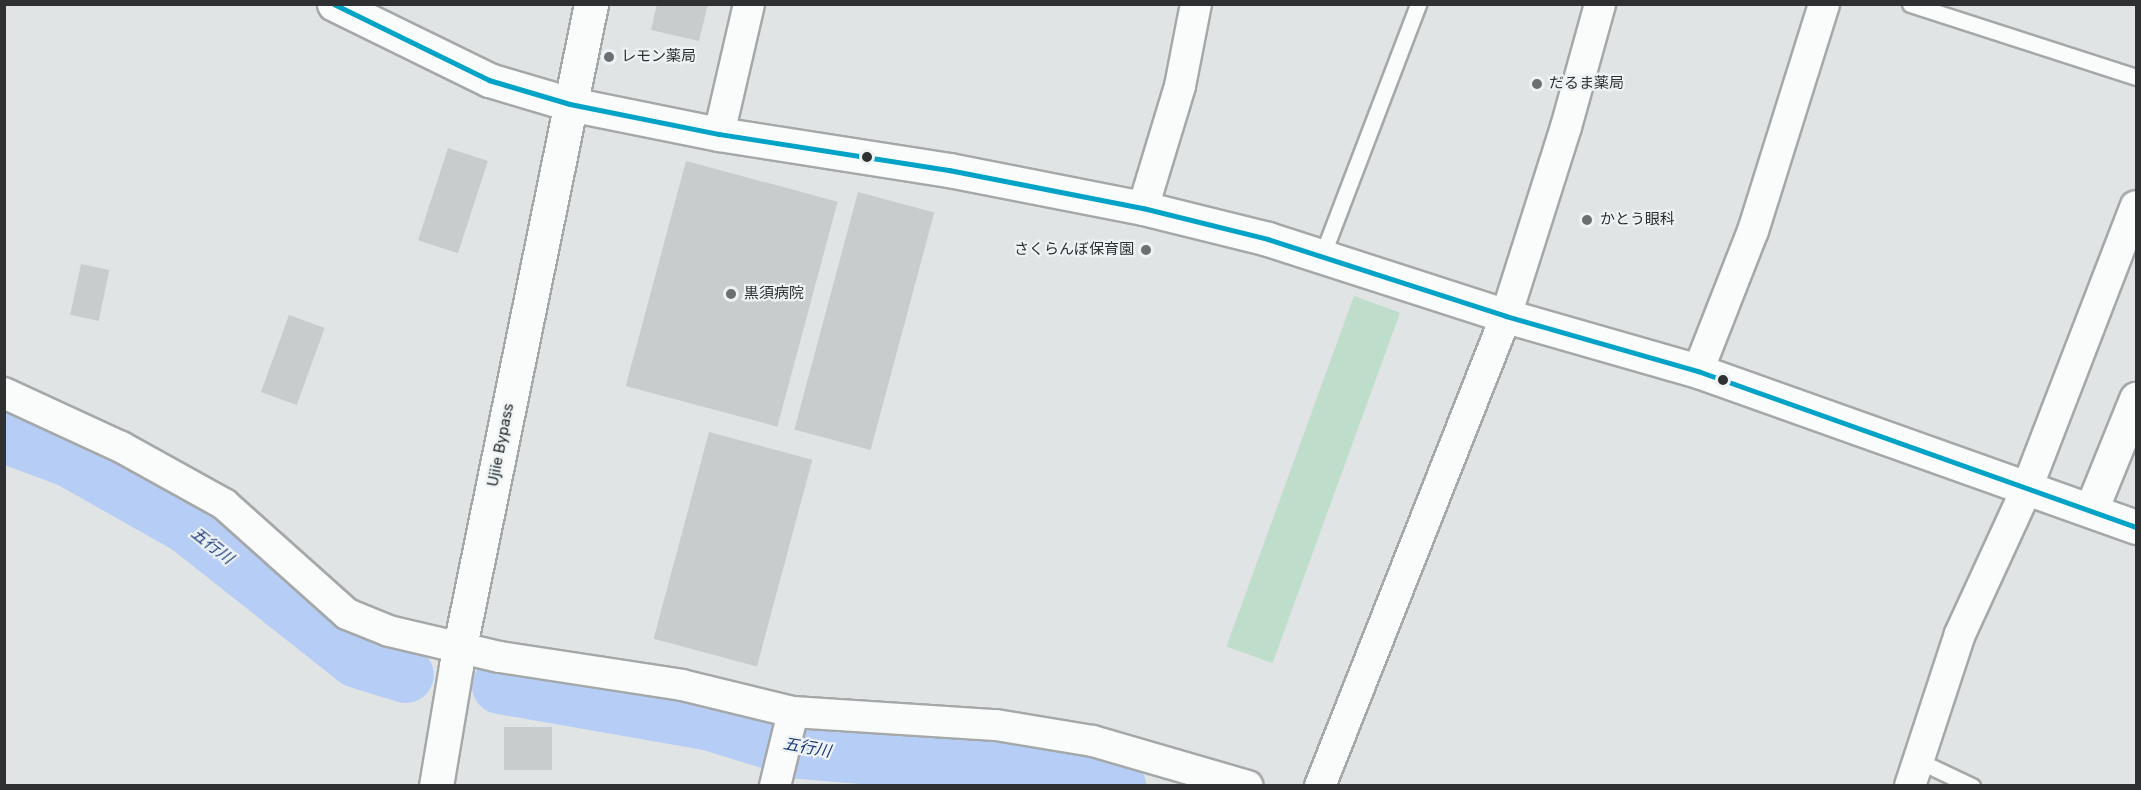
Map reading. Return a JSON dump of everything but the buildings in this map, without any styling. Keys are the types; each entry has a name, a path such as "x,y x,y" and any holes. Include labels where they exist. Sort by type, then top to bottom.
{"main road":[{"path":"334,4 373,14 489,80 570,104 719,134 949,170 1143,208 1268,239 1506,316 1698,371 2136,527"},
{"name":"Ujiie Bypass","path":"436,786 460,648 591,4"},
{"path":"2091,510 2136,399"}],"street":[{"path":"719,134 749,4"},
{"path":"1143,208 1180,86 1196,4"},
{"path":"1320,786 1506,316 1566,127 1600,4"},
{"path":"1698,371 1753,231 1824,4"},
{"path":"1915,773 1960,633 2027,488 2136,206"},
{"path":"4,393 121,447 224,504 347,614 389,632 460,648 682,685 791,718 996,725 1093,741 1248,786"},
{"path":"777,775 791,718"}],"lane":[{"path":"1322,256 1418,4"},
{"path":"1910,4 2136,77"},
{"path":"1915,773 1972,786"}],"green space":[{"path":"1354,296 1400,313 1272,663 1226,647"}],"waterway":[{"name":"五行川","path":"4,435 69,459 189,527 357,660 406,675"},
{"name":"五行川","path":"500,686 707,722 802,751 1079,774 1118,786"}],"transit line":[{"path":"334,4 489,80 570,104 719,134 949,170 1143,208 1268,239 1506,316 1698,371 2136,527"}],"place":[{"name":"レモン薬局","path":"609,57"},
{"name":"だるま薬局","path":"1537,84"},
{"name":"かとう眼科","path":"1587,220"},
{"name":"さくらんぼ保育園","path":"1146,250"},
{"name":"黒須病院","path":"731,294"}]}
